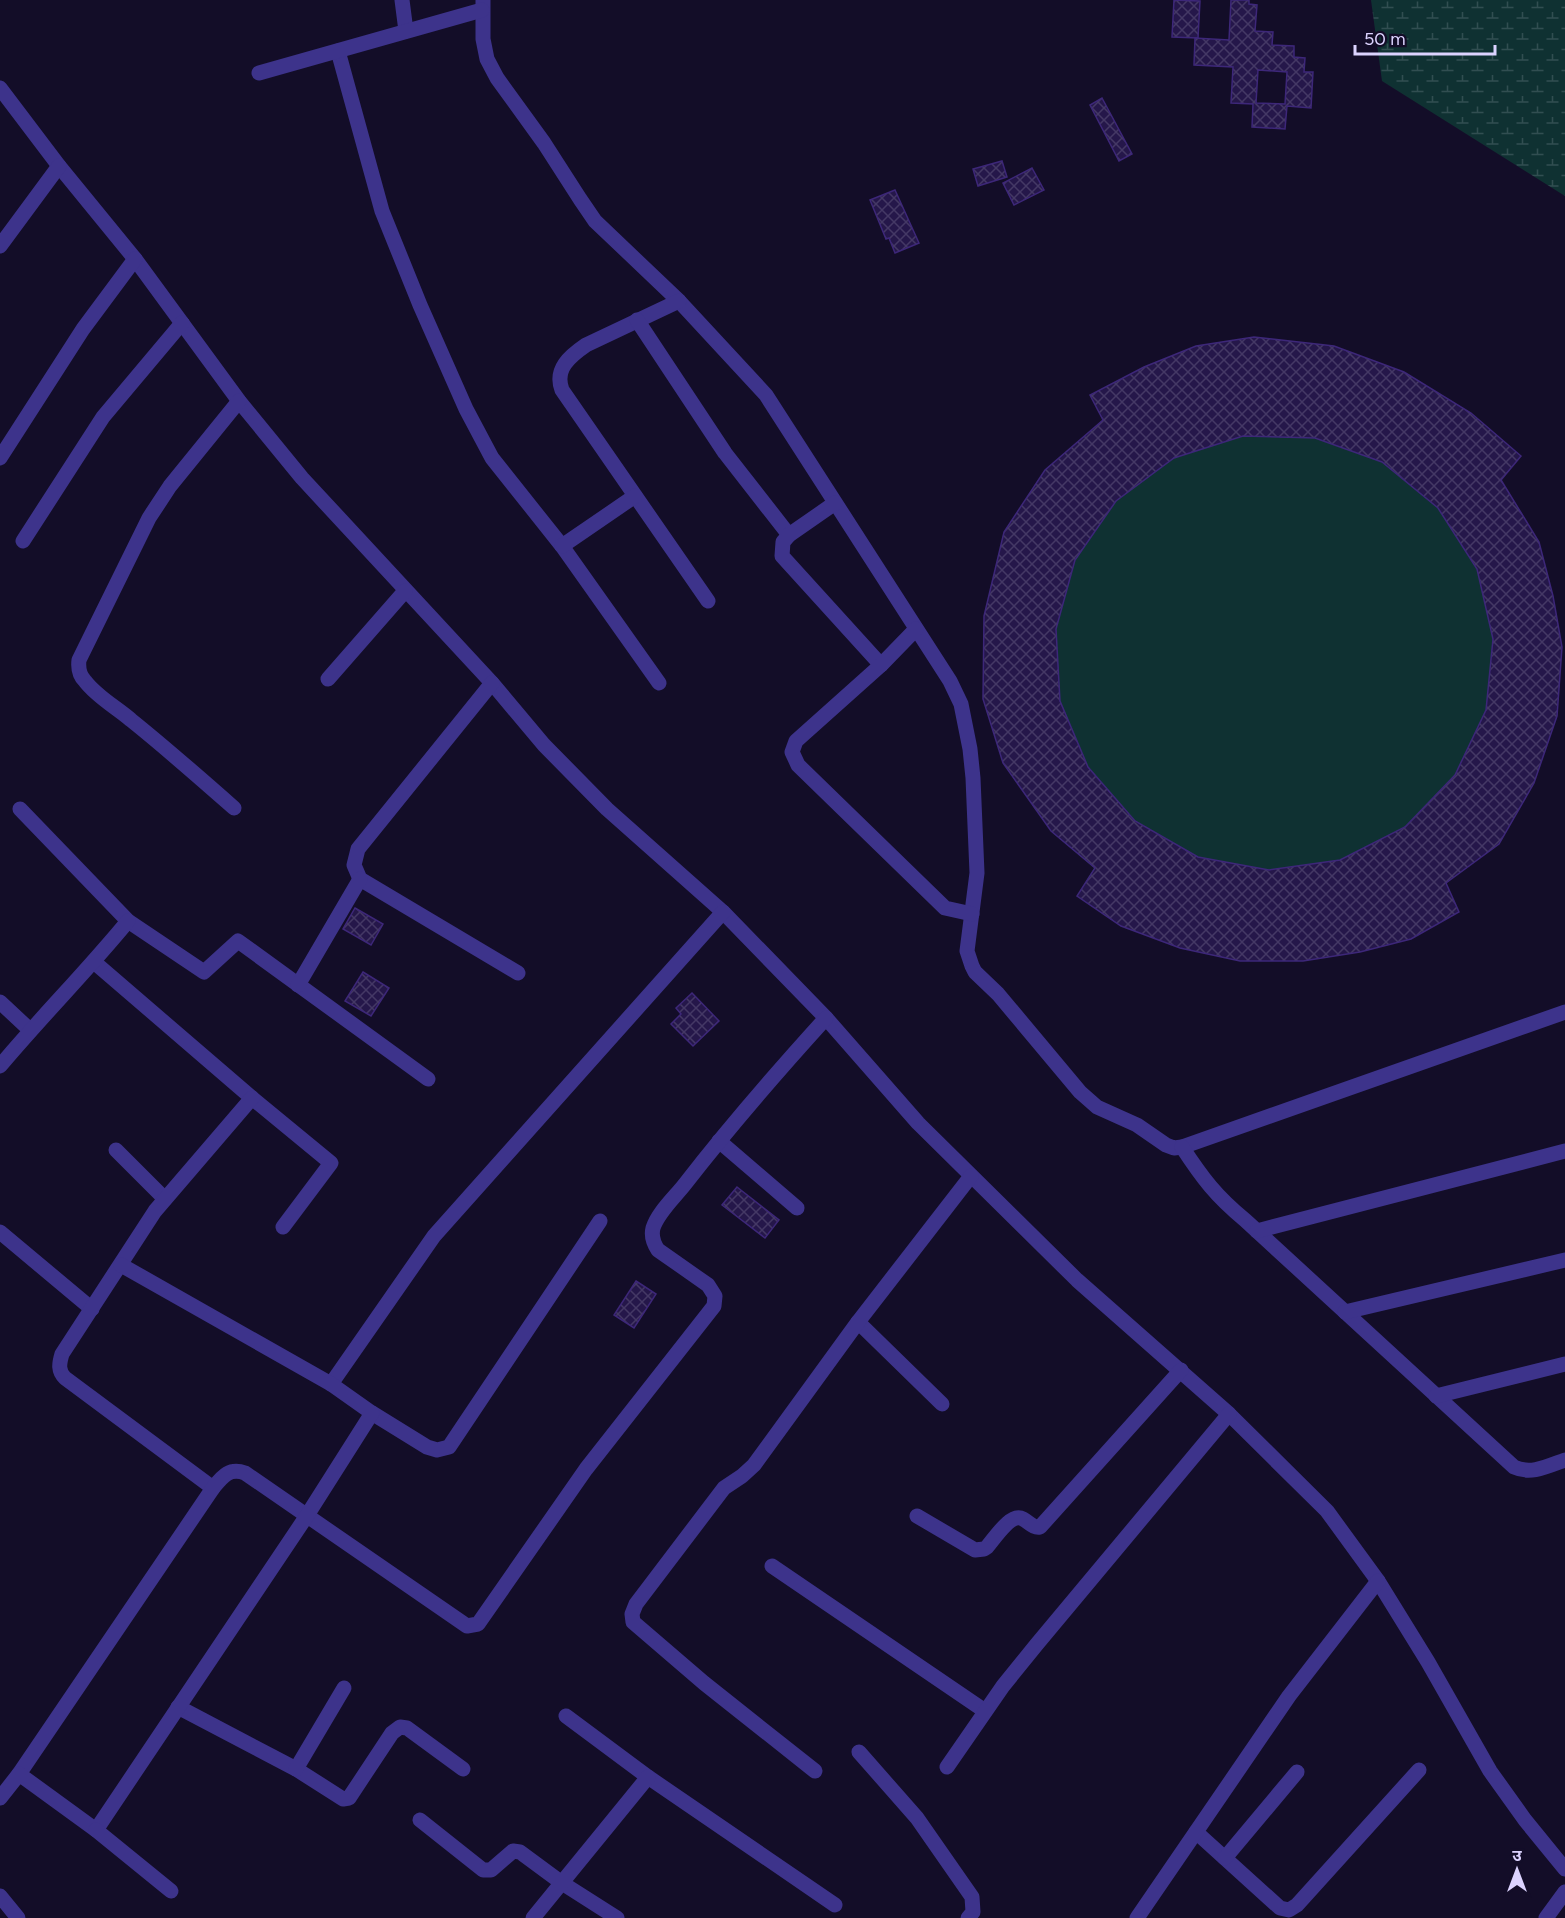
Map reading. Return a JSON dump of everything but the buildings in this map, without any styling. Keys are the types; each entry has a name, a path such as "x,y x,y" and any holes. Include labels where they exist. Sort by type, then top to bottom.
{"street":[{"path":"402,0 406,31"},
{"path":"259,73 406,31 483,5 483,39 487,59 497,78 544,143 595,221 679,301 766,395 957,694 970,749 978,850 967,951 972,966 1080,1092 1097,1107 1137,1125 1166,1145 1174,1148 1182,1147 1565,1012"},
{"path":"338,51 382,211 420,306 492,458 562,546 659,683"},
{"path":"0,88 59,166 135,259 239,401 303,478 492,683 544,745 607,808 723,912 826,1018 918,1124 1077,1280 1229,1414 1327,1511 1378,1581 1428,1662 1490,1771 1525,1820 1565,1869"},
{"path":"0,246 59,166"},
{"path":"0,458 83,329 135,259"},
{"path":"679,301 586,345 575,353 563,368 559,383 708,601"},
{"path":"638,320 725,453 789,535"},
{"path":"23,541 103,417 182,323"},
{"path":"234,808 132,720 92,689 79,673 78,666 150,518 170,486 239,401"},
{"path":"562,546 635,496"},
{"path":"836,503 789,535 781,549 784,561 881,665"},
{"path":"328,679 405,591"},
{"path":"916,629 881,665 796,741 792,752 794,759 945,908 972,914"},
{"path":"492,683 358,849 354,865 360,879 518,973"},
{"path":"20,809 128,921 204,972 238,941 428,1079"},
{"path":"298,985 360,879"},
{"path":"331,1384 434,1236 723,912"},
{"path":"0,1066 128,921"},
{"path":"94,962 331,1163 283,1227"},
{"path":"0,1002 30,1030"},
{"path":"0,1798 19,1774 213,1488 227,1473 240,1471 467,1626 478,1624 586,1469 714,1306 715,1296 708,1285 658,1250 652,1235 653,1228 719,1141 826,1018"},
{"path":"213,1488 61,1374 59,1363 62,1354 144,1226 252,1098"},
{"path":"719,1141 797,1208"},
{"path":"1182,1147 1204,1180 1221,1200 1514,1467 1532,1471 1565,1460"},
{"path":"116,1150 165,1199"},
{"path":"1257,1231 1565,1151"},
{"path":"815,1771 704,1683 633,1622 632,1614 636,1604 719,1493 754,1465 858,1322 971,1176"},
{"path":"121,1265 331,1384 372,1413 427,1447 437,1450 448,1447 600,1221"},
{"path":"0,1232 92,1309"},
{"path":"1345,1312 1565,1260"},
{"path":"858,1322 942,1404"},
{"path":"1436,1396 1565,1364"},
{"path":"917,1516 975,1550 987,1547 1011,1520 1017,1517 1036,1528 1040,1527 1181,1370"},
{"path":"96,1830 306,1517 372,1413"},
{"path":"948,1767 985,1711 1037,1644 1229,1414"},
{"path":"772,1566 985,1711"},
{"path":"1137,1918 1289,1696 1378,1581"},
{"path":"296,1770 344,1688"},
{"path":"178,1707 296,1770 339,1797 347,1799 392,1733 400,1727 407,1728 463,1768"},
{"path":"566,1716 648,1777 835,1905"},
{"path":"859,1752 917,1818 972,1897 974,1912 968,1918"},
{"path":"1196,1832 1280,1908 1289,1910 1297,1905 1419,1770"},
{"path":"1225,1858 1298,1772"},
{"path":"19,1774 96,1830 171,1891"},
{"path":"533,1918 648,1777"},
{"path":"420,1820 483,1870 491,1870 513,1851 517,1851 616,1918"},
{"path":"1546,1918 1565,1892"},
{"path":"0,1896 18,1918"}],"green space":[{"path":"1371,0 1565,0 1565,196 1382,81"},
{"path":"1254,337 1334,346 1404,372 1471,413 1521,456 1501,480 1557,716 1534,783 1499,844 1446,883 1459,912 1411,939 1360,952 1303,961 1240,961 1180,948 1121,926 1077,896 1094,868 1051,831 1003,763 983,699 984,616 1004,532 1045,470 1103,420 1090,395 1144,367 1196,346"}]}
